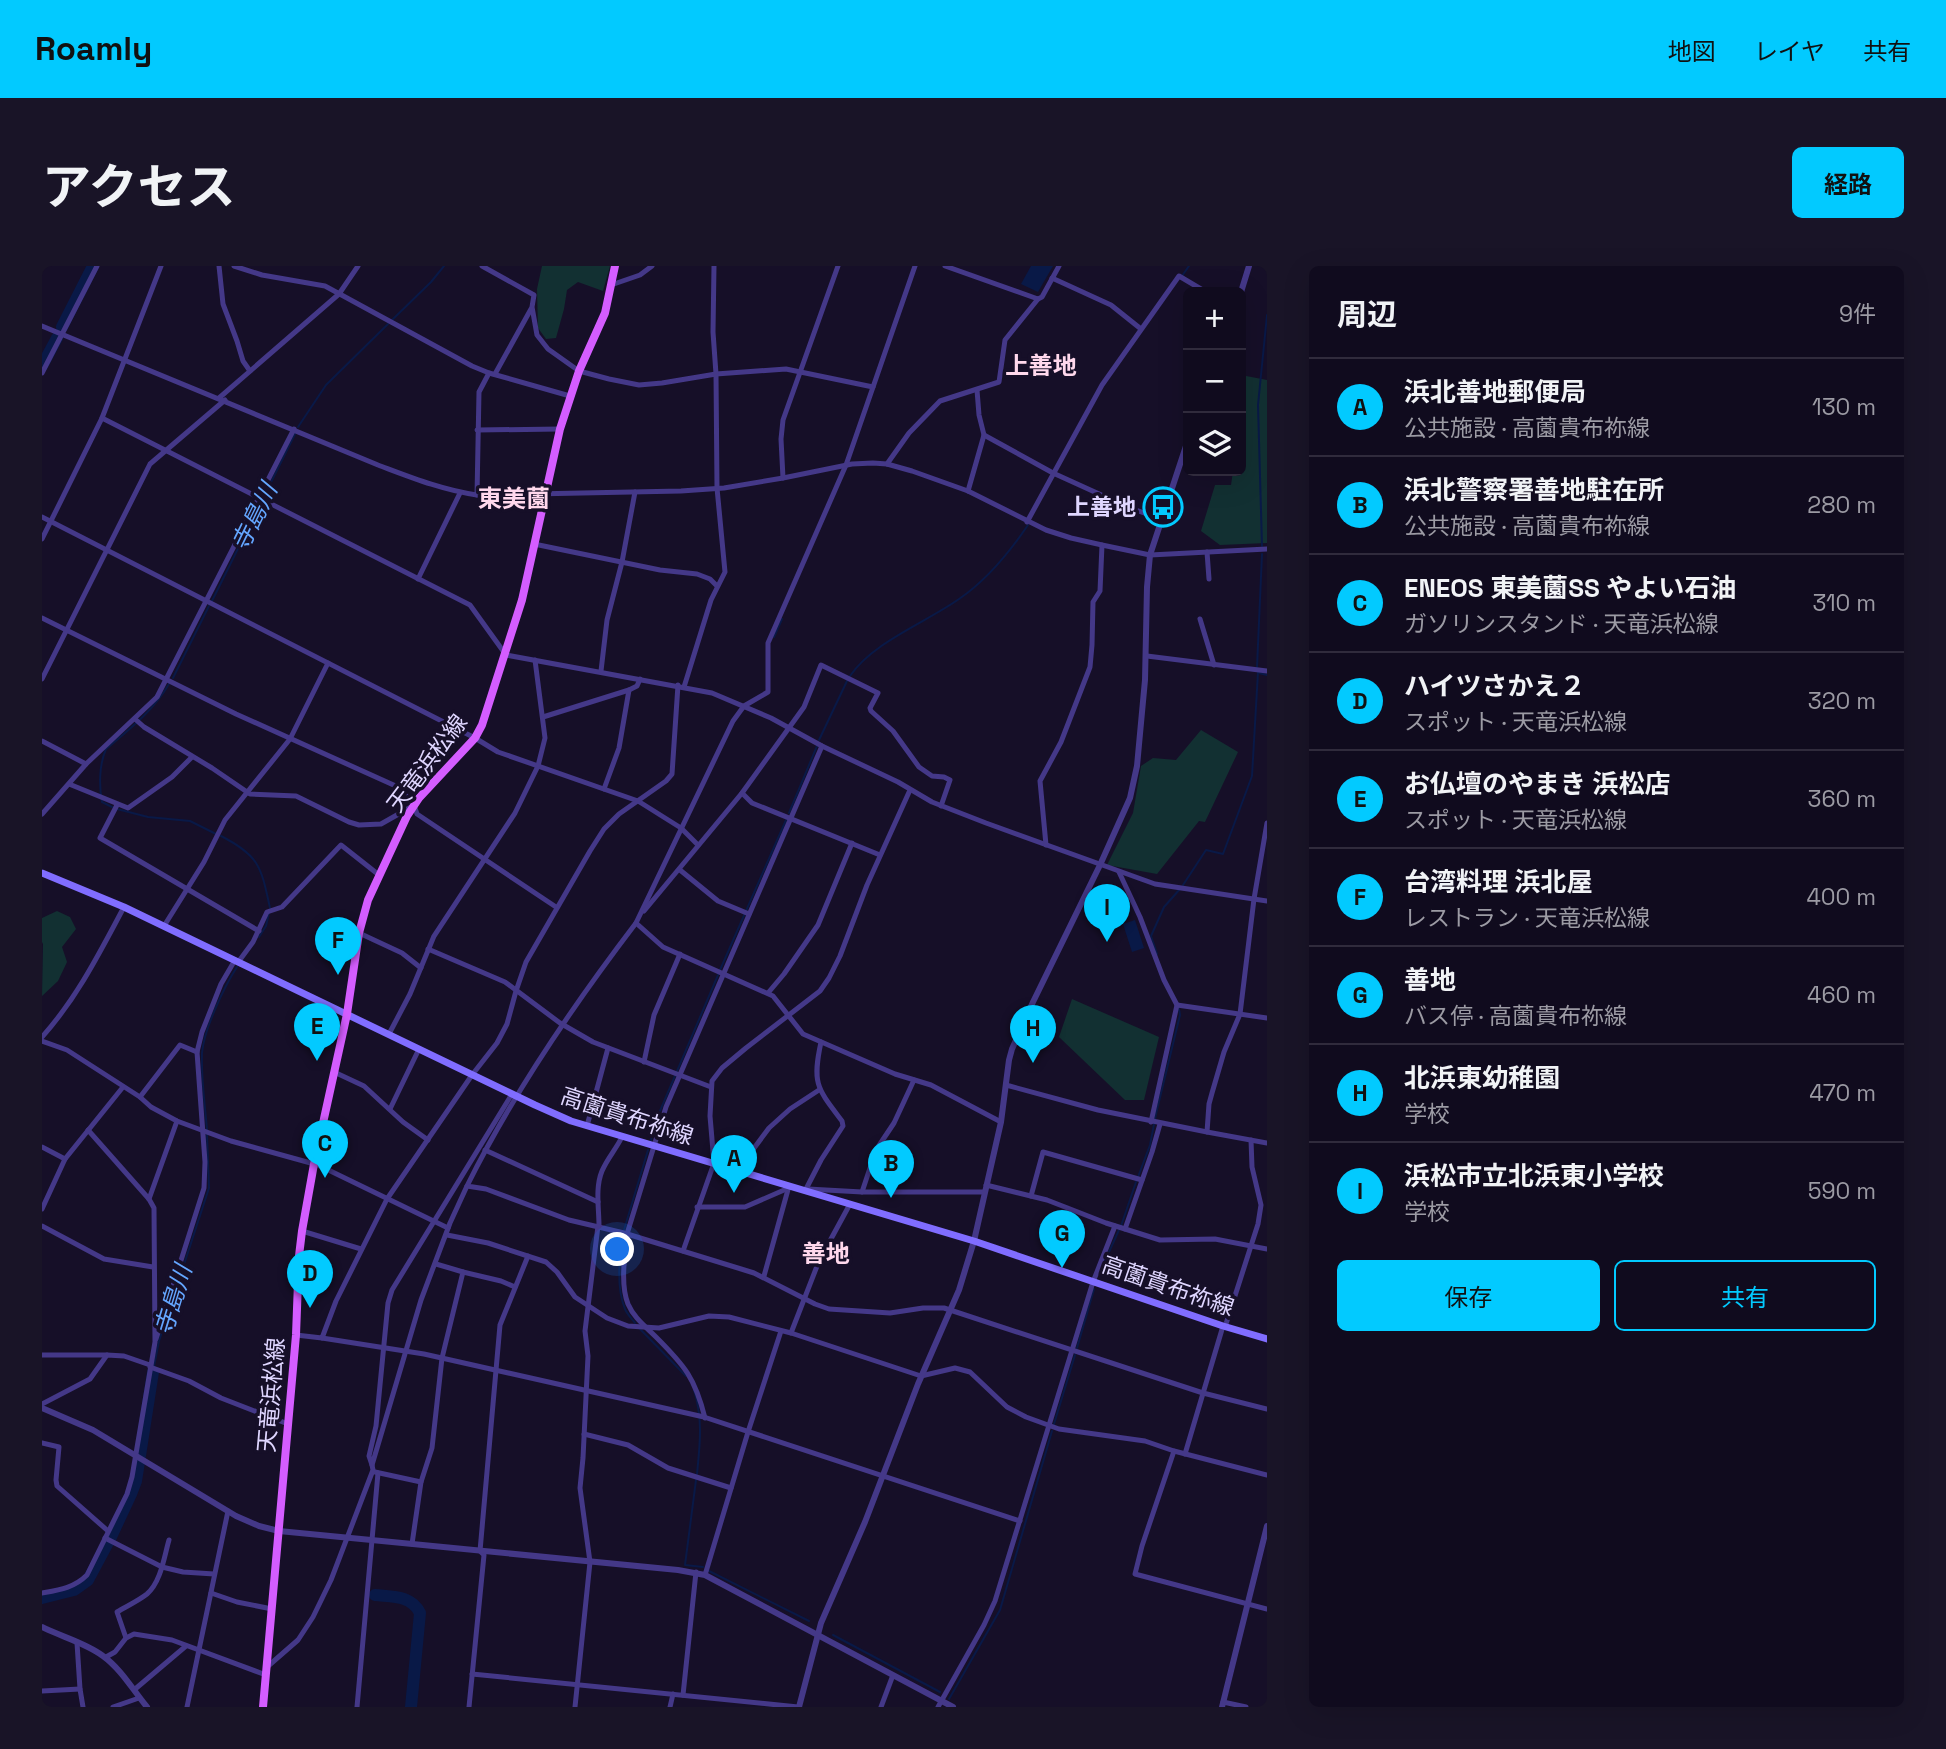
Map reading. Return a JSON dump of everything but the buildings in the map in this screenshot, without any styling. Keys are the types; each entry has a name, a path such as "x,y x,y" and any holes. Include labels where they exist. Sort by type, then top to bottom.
{"main road":[{"name":"天竜浜松線","path":"263,1707 296,1335 302,1231 347,1014 359,933 368,900 414,805 475,738 482,725 522,600 560,429 579,371 605,313 615,266"},
{"name":"高薗貴布祢線","path":"42,873 124,907 237,960 554,1114 622,1137 974,1241 1267,1339"}],"street":[{"path":"42,373 97,266"},
{"path":"42,539 102,418 161,266"},
{"path":"219,266 223,304 243,361 250,371"},
{"path":"234,266 262,275 325,286 472,366 570,396"},
{"path":"42,678 150,464 250,371 340,294 358,266"},
{"path":"482,266 490,268 534,295 532,307 537,335 548,349 579,371 639,384 768,369 800,371 873,387"},
{"path":"611,285 639,275 652,266"},
{"path":"322,1338 336,1301 387,1199 472,1075 498,1043 507,1024 526,962 604,829 619,814 672,774 681,686 717,586 725,572 717,488 714,266"},
{"path":"783,478 783,420 838,266"},
{"path":"357,1707 372,1540 374,1470 369,1454 376,1426 388,1300 433,1222 515,1095 636,923 729,729 744,706 768,691 768,643 846,465 915,266"},
{"path":"945,266 1038,299"},
{"path":"887,464 909,433 940,401 999,382 1004,340 1042,296 1059,266"},
{"path":"1243,287 1250,266"},
{"path":"1027,522 1102,385 1141,329 1181,277 1198,287"},
{"path":"1052,278 1111,305 1141,329"},
{"path":"477,495 479,393 532,307"},
{"path":"42,326 421,481 460,493 546,494 717,488 846,465 887,464 968,491 1027,522 1072,538 1102,545 1150,555 1267,550"},
{"path":"968,491 984,435 977,390"},
{"path":"102,418 470,605 506,655 712,693 771,718 941,806 1155,884 1267,901"},
{"path":"42,814 86,764 137,721 157,696 261,499 294,429"},
{"path":"477,430 560,429"},
{"path":"984,435 1053,473 1161,519"},
{"path":"472,1674 799,1707 818,1634 951,1310 974,1241 1001,1122 1009,1060 1019,1031 1124,815 1134,784 1147,656 1150,555 1183,455"},
{"path":"601,671 607,620 622,562 635,492"},
{"path":"418,579 460,493"},
{"path":"42,517 498,752 638,801 681,828 698,845"},
{"path":"534,544 660,570 697,574 710,579 717,586"},
{"path":"1046,845 1040,780 1061,742 1090,667 1091,613 1094,599 1100,591 1102,545"},
{"path":"1207,552 1209,579"},
{"path":"42,618 290,739 398,787 414,805 417,814 556,907"},
{"path":"1200,619 1214,665"},
{"path":"1147,656 1267,671"},
{"path":"389,1034 410,994 434,936 515,813 538,766 545,738 535,660"},
{"path":"164,926 204,862 225,820 290,739 328,663"},
{"path":"640,915 742,793 789,729 804,707 821,666 878,693 871,711 893,731 919,767 932,776 950,780 941,806"},
{"path":"543,717 629,690 637,686 640,679"},
{"path":"604,789 619,748 629,690"},
{"path":"137,721 250,794 296,796 359,825 381,824 414,805"},
{"path":"42,741 86,764"},
{"path":"702,1417 699,1395 685,1368 632,1313 627,1301 624,1233 677,1075 822,746"},
{"path":"69,784 116,807 128,808 172,777 192,757"},
{"path":"683,1251 714,1163 710,1116 712,1081 722,1068 820,991 829,978 910,790"},
{"path":"742,793 752,803 880,855"},
{"path":"116,807 100,838 259,931"},
{"path":"1207,1132 1209,1104 1224,1052 1240,1014 1254,899 1267,823"},
{"path":"768,993 818,925 852,843"},
{"path":"155,1342 204,1188 206,1132 197,1052 221,984 259,931 269,912 282,907 341,845 379,875"},
{"path":"680,870 718,901 747,913"},
{"path":"1119,872 1177,1006 1155,1122 1125,1229"},
{"path":"124,907 85,979 42,1039 68,1050 151,1107 177,1121 231,1142 314,1164 433,1222 447,1232 546,1262 575,1297 607,1318 634,1327 659,1328 719,1316 791,1333 922,1376 962,1369 970,1372 1007,1407 1049,1426 1073,1432 1145,1441 1267,1475"},
{"path":"636,923 663,947 773,996 803,1034 898,1075 930,1085 1001,1122"},
{"path":"359,933 402,953 421,968"},
{"path":"428,949 505,982 563,1025 593,1042 711,1087"},
{"path":"644,1062 654,1015 680,954"},
{"path":"1177,1006 1267,1018"},
{"path":"806,1189 843,1126 819,1090 816,1067 821,1042"},
{"path":"140,1097 180,1045 197,1052"},
{"path":"587,1126 608,1048"},
{"path":"390,1110 419,1049"},
{"path":"334,1072 362,1084 404,1124 428,1140"},
{"path":"862,1192 876,1150 894,1123 914,1080"},
{"path":"1006,1086 1155,1122 1267,1143"},
{"path":"42,1209 65,1159 123,1087"},
{"path":"737,1171 769,1129 790,1109 819,1090"},
{"path":"106,1657 115,1651 126,1637 134,1634 160,1637 266,1671 298,1640 313,1618 331,1580 374,1470 421,1300 447,1232 467,1185 515,1095"},
{"path":"149,1199 177,1121"},
{"path":"42,1593 69,1587 83,1579 107,1540 108,1531 130,1487 138,1456 155,1342 154,1214 149,1199 88,1130"},
{"path":"575,1707 590,1562 580,1488 588,1356 585,1331 598,1226 601,1173 622,1137"},
{"path":"1185,1454 1251,1245 1261,1205 1252,1167 1251,1140"},
{"path":"42,1147 65,1159"},
{"path":"485,1150 598,1202"},
{"path":"1031,1196 1044,1152 1139,1179"},
{"path":"467,1185 486,1189 569,1220 624,1233 764,1276 804,1299 829,1309 890,1313 931,1307 951,1310 1203,1393 1267,1409"},
{"path":"697,1207 745,1207 789,1186 862,1192 985,1188 1047,1200 1160,1240 1215,1239 1267,1249"},
{"path":"764,1276 789,1186"},
{"path":"791,1333 819,1261 850,1204"},
{"path":"42,1226 104,1259 153,1267"},
{"path":"939,1704 995,1601 1093,1282 1115,1226"},
{"path":"302,1231 361,1250"},
{"path":"469,1707 484,1555 480,1550 500,1325 528,1256"},
{"path":"436,1264 515,1287"},
{"path":"412,1544 421,1482 432,1448 442,1358 463,1272"},
{"path":"705,1574 781,1331"},
{"path":"296,1335 442,1358 702,1417 1020,1521"},
{"path":"42,1355 124,1356 288,1424"},
{"path":"42,1406 90,1379 107,1355"},
{"path":"42,1406 93,1430 228,1511 259,1526 279,1531 705,1574 893,1675 939,1704 953,1707"},
{"path":"584,1434 628,1445 668,1468 731,1488"},
{"path":"42,1443 59,1447 57,1486 108,1531"},
{"path":"1174,1451 1135,1574 1267,1609"},
{"path":"374,1470 421,1482"},
{"path":"187,1707 228,1511"},
{"path":"1247,1707 1222,1704 1267,1526"},
{"path":"107,1540 162,1567 183,1572 214,1574"},
{"path":"126,1637 117,1612 154,1586 169,1540"},
{"path":"682,1695 696,1572"},
{"path":"211,1593 237,1602 272,1609"},
{"path":"42,1627 106,1657 147,1707"},
{"path":"77,1643 83,1707"},
{"path":"134,1690 186,1646"},
{"path":"881,1707 893,1675"},
{"path":"42,1691 80,1689"},
{"path":"670,1707 673,1694"},
{"path":"113,1707 139,1698"}],"green space":[{"path":"542,266 610,266 603,291 578,282 567,290 556,338 546,339 538,328 537,289"},
{"path":"1246,376 1267,380 1267,543 1220,545 1201,531 1215,485 1231,485 1232,476 1246,476"},
{"path":"1201,730 1238,752 1205,822 1199,821 1157,874 1107,865 1133,813 1141,766 1153,758 1176,760"},
{"path":"57,911 70,917 76,929 62,947 67,962 58,981 42,996 42,918"},
{"path":"1072,999 1159,1037 1144,1100 1125,1100 1059,1037"}],"water":[{"path":"1031,266 1053,266 1038,292 1021,284"},
{"path":"1135,920 1144,948 1132,952 1123,924"}],"waterway":[{"path":"62,327 93,266"},
{"name":"寺島川","path":"392,320 444,266"},
{"path":"1182,276 1189,266"},
{"path":"1262,546 1258,405 1267,315"},
{"name":"寺島川","path":"298,427 326,385 388,324"},
{"path":"42,366 57,338"},
{"name":"寺島川","path":"212,601 295,434"},
{"path":"850,676 872,653 959,599 979,583 1005,556 1028,525"},
{"path":"1257,667 1262,554"},
{"name":"寺島川","path":"173,678 209,606"},
{"path":"774,637 782,619"},
{"path":"1183,885 1206,850 1223,854 1252,776 1258,672"},
{"path":"1259,673 1267,675"},
{"path":"819,740 847,681"},
{"name":"寺島川","path":"112,807 102,802 101,796 101,769 106,749 148,711 169,684"},
{"path":"789,813 817,746"},
{"name":"寺島川","path":"117,809 148,817 190,821 216,834"},
{"path":"720,970 786,820"},
{"name":"寺島川","path":"221,836 244,850 257,864 270,908"},
{"path":"1157,954 1151,936 1164,907 1180,889"},
{"name":"寺島川","path":"259,937 266,926 269,913"},
{"name":"寺島川","path":"207,1130 202,1053 215,1008 237,967"},
{"path":"651,1140 660,1111 718,975"},
{"path":"1138,1177 1150,1145 1180,1015 1179,1009"},
{"name":"寺島川","path":"154,1366 159,1341 209,1188 207,1135"},
{"path":"624,1230 648,1150"},
{"path":"1121,1226 1136,1182"},
{"path":"1099,1274 1119,1230"},
{"path":"623,1235 620,1291 625,1309 635,1323"},
{"path":"1077,1348 1094,1289"},
{"path":"639,1328 686,1376"},
{"path":"1054,1424 1075,1355"},
{"name":"寺島川","path":"42,1598 74,1590 88,1580 111,1537 136,1481 153,1372"},
{"path":"694,1390 700,1421 697,1474"},
{"path":"949,1699 1000,1610 1052,1431"},
{"path":"696,1480 685,1565 703,1567"},
{"path":"709,1571 809,1621"},
{"path":"375,1595 406,1600 420,1613 411,1707"},
{"path":"833,1635 940,1692"}],"place":[{"name":"上善地","path":"1163,507"},
{"name":"浜松市立北浜東小学校","path":"1107,942"},
{"name":"台湾料理 浜北屋","path":"338,975"},
{"name":"お仏壇のやまき 浜松店","path":"317,1061"},
{"name":"北浜東幼稚園","path":"1033,1063"},
{"name":"ENEOS 東美薗SS やよい石油","path":"325,1178"},
{"name":"浜北善地郵便局","path":"734,1193"},
{"name":"浜北警察署善地駐在所","path":"891,1198"},
{"name":"善地","path":"1062,1268"},
{"name":"ハイツさかえ２","path":"310,1308"}],"district":[{"name":"上善地","path":"1041,365"},
{"name":"東美薗","path":"514,498"},
{"name":"善地","path":"826,1253"}]}
